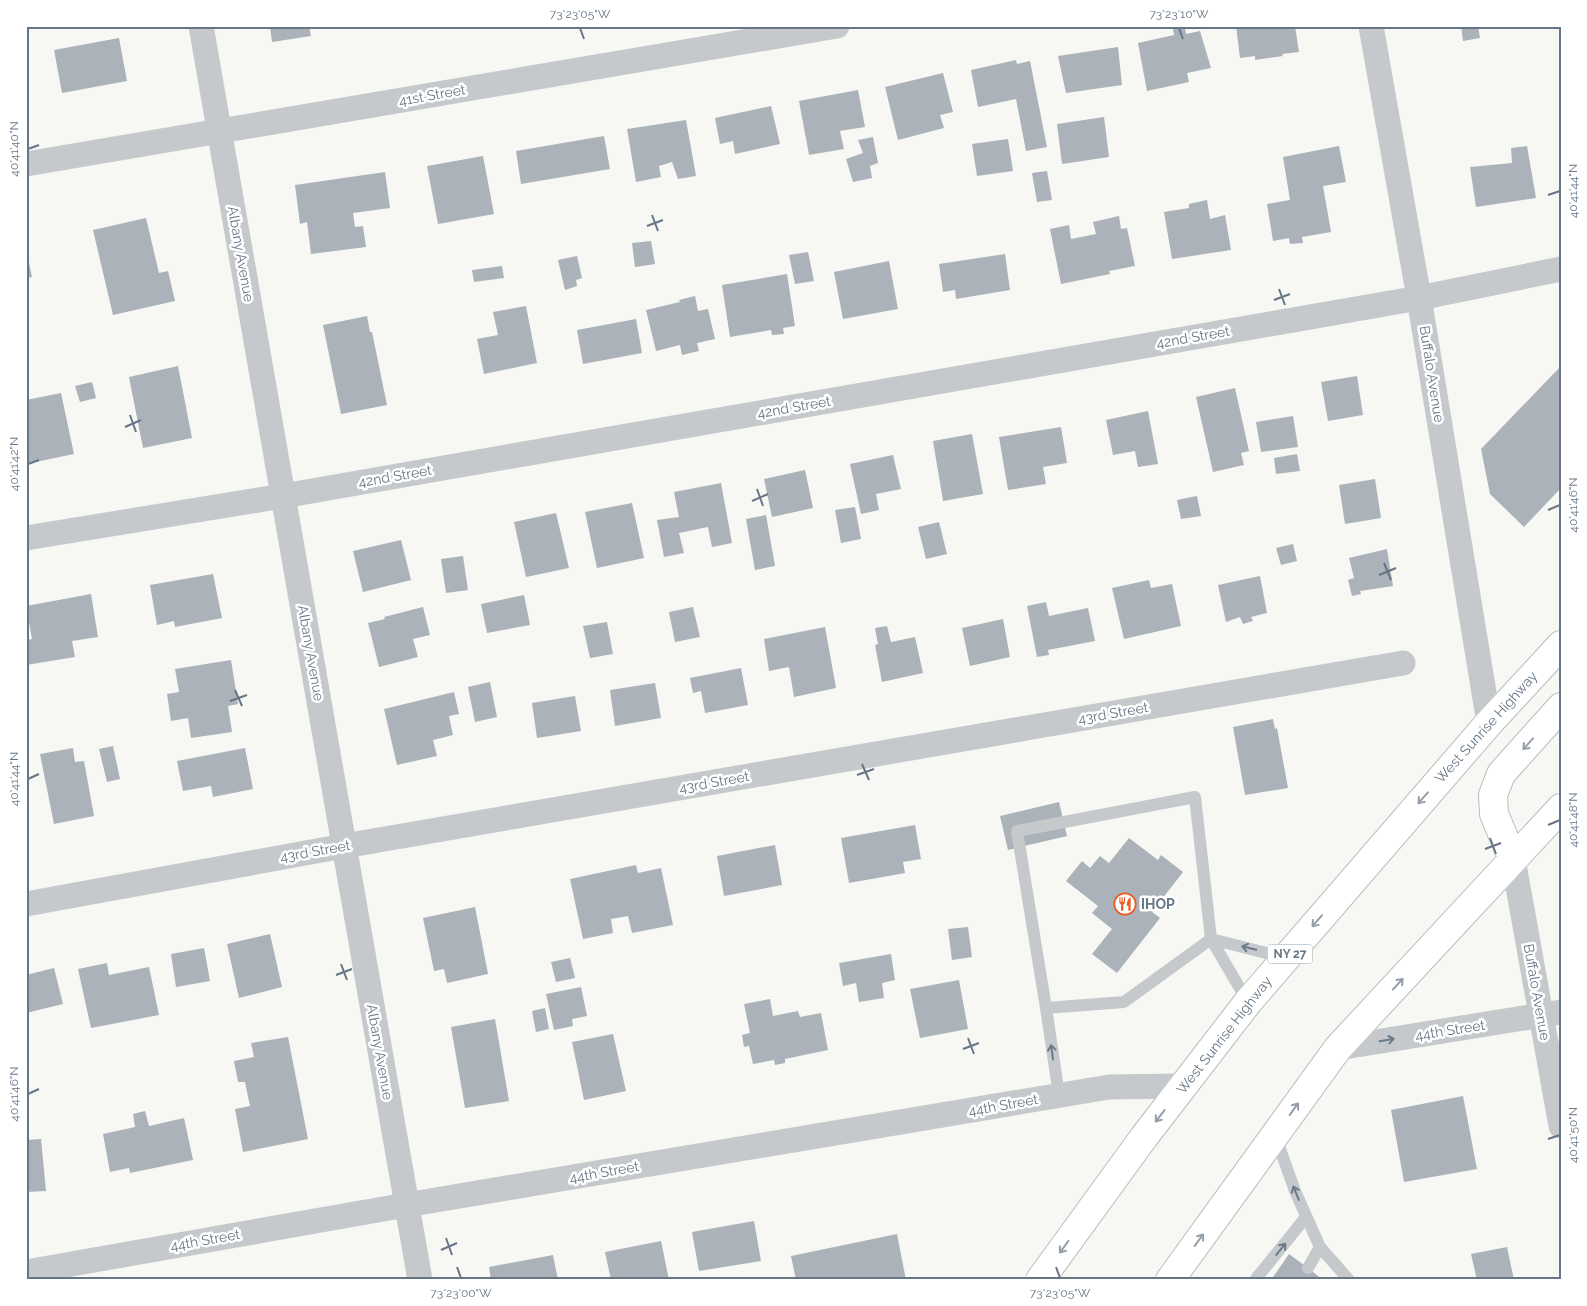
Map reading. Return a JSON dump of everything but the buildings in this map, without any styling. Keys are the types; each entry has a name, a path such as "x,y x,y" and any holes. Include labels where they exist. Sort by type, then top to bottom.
{"highway":[{"name":"West Sunrise Highway","path":"1040,1280 1133,1152 1248,1002 1489,723 1561,645"},
{"path":"1513,858 1494,814 1493,795 1501,774 1561,707"},
{"path":"1170,1280 1338,1048 1561,808"}],"street":[{"name":"Albany Avenue","path":"201,26 420,1280"},
{"name":"41st Street","path":"26,164 837,26"},
{"name":"Buffalo Avenue","path":"1371,26 1419,298 1489,723"},
{"name":"42nd Street","path":"26,538 283,496 1419,298 1561,269"},
{"name":"43rd Street","path":"26,904 344,846 1403,664"},
{"name":"Buffalo Avenue","path":"1513,858 1551,1014 1561,1126"},
{"name":"44th Street","path":"1338,1048 1551,1014"},
{"name":"44th Street","path":"26,1272 406,1205 1059,1095 1109,1087 1184,1086"}],"lane":[{"path":"1059,1095 1017,831 1195,797 1212,939 1248,1002"},
{"path":"1046,1008 1124,1002 1212,939 1286,958"},
{"path":"1275,1135 1295,1191 1320,1247 1349,1280"},
{"path":"1255,1280 1306,1217"},
{"path":"1308,1268 1320,1247"}],"place":[{"name":"IHOP","path":"1125,904"}]}
